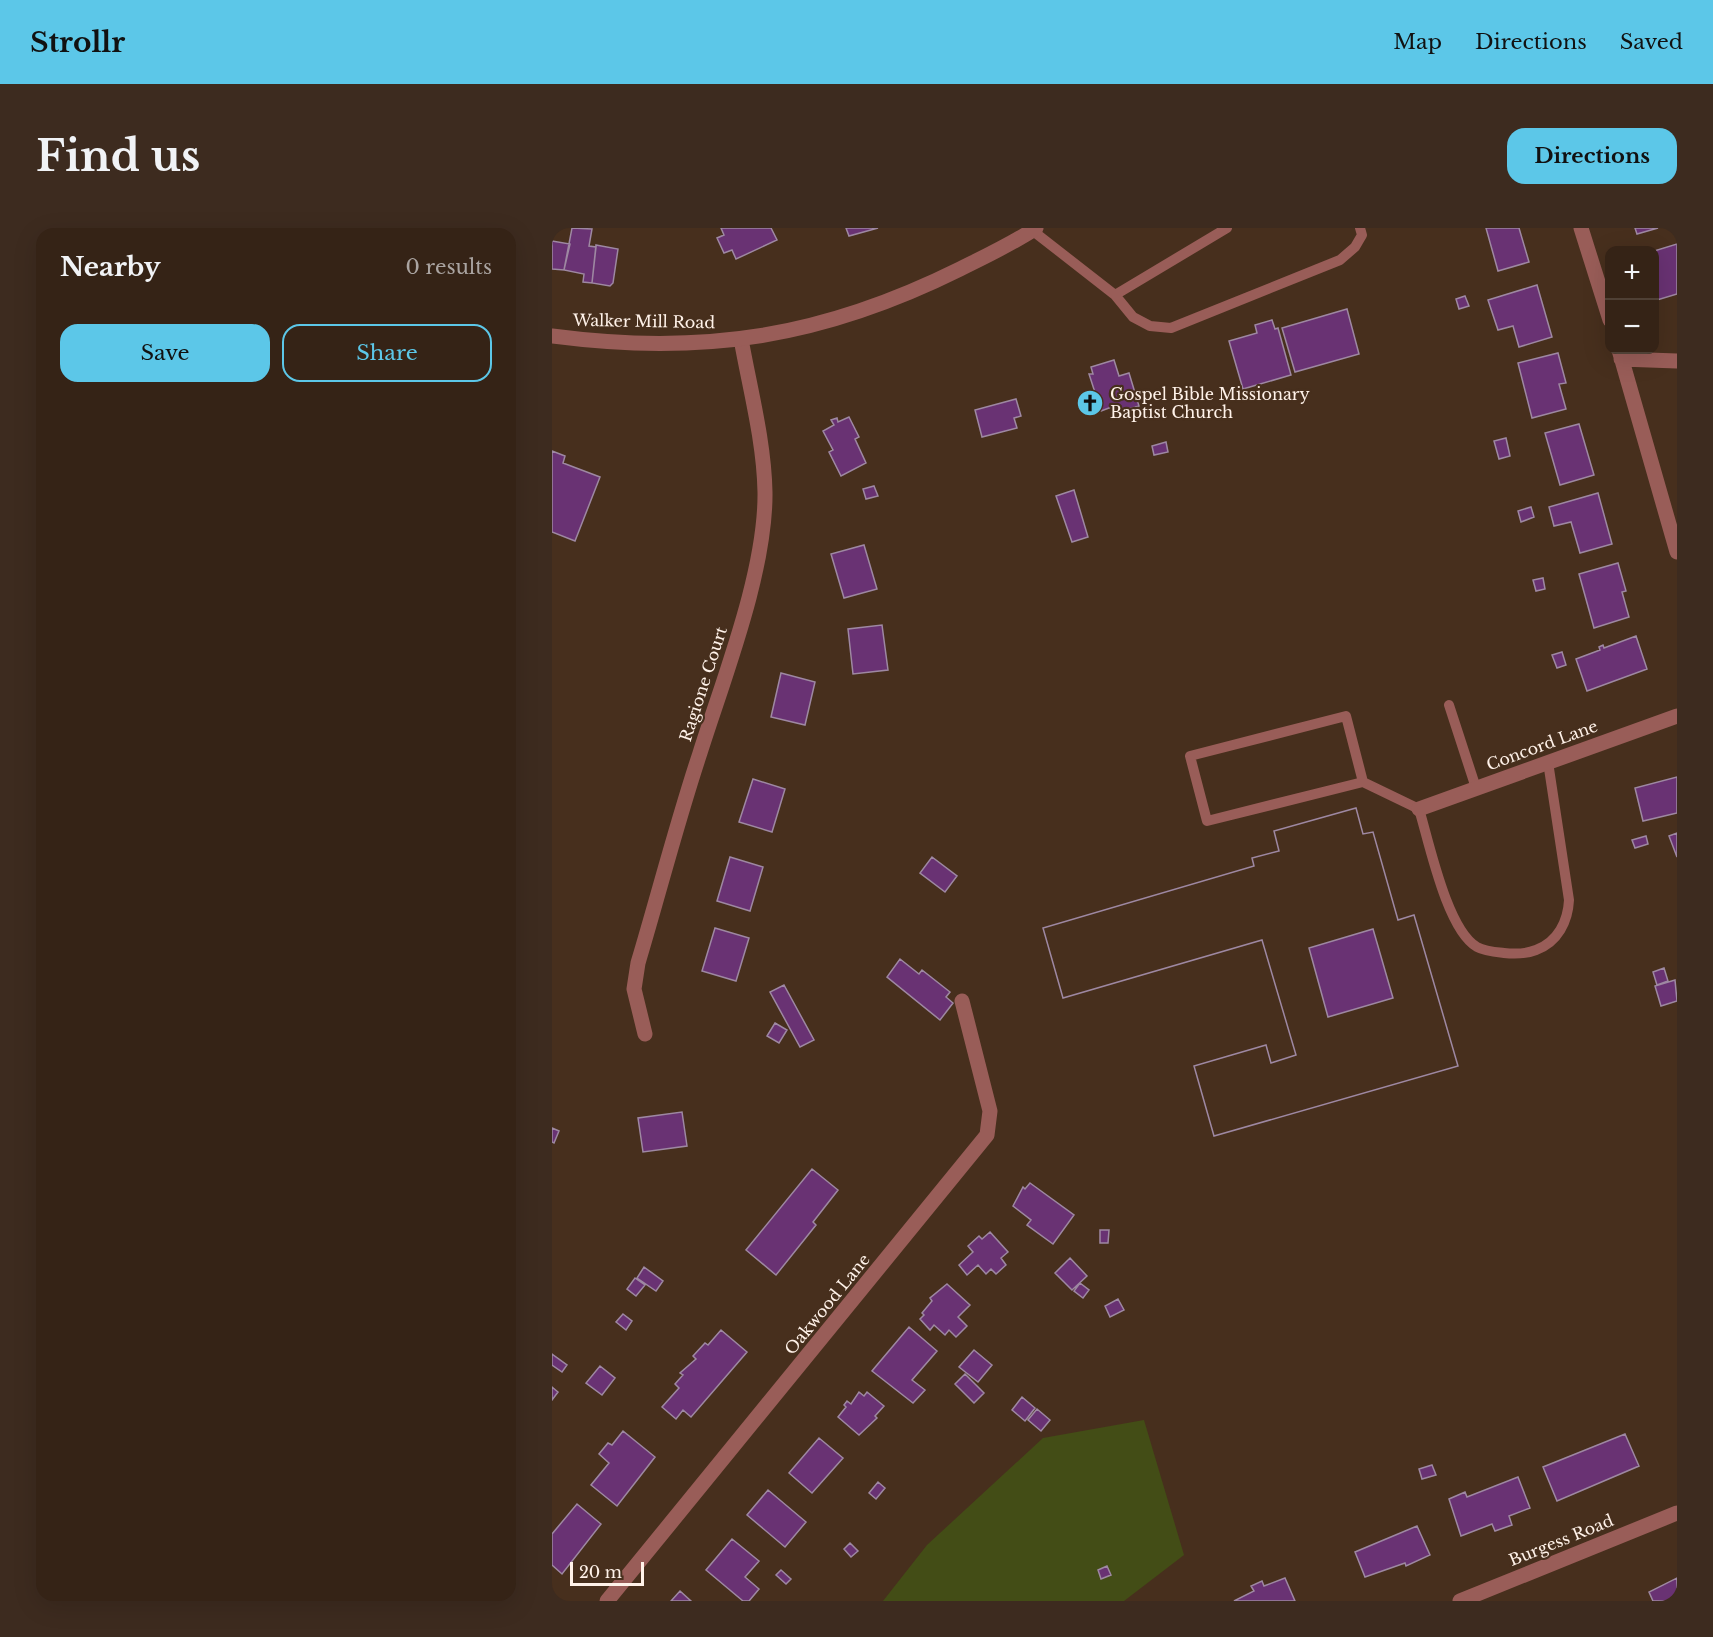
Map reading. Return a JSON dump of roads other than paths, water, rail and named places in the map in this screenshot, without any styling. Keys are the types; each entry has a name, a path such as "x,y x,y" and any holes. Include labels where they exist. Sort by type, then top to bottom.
{"street":[{"path":"1581,228 1605,304"},
{"name":"Walker Mill Road","path":"552,336 678,343 741,339 832,321 905,296 1034,229"},
{"name":"Ragione Court","path":"645,1034 634,989 638,963 695,767 739,633 758,552 765,493 756,423 741,339"},
{"path":"1677,361 1620,354 1677,552"},
{"name":"Concord Lane","path":"1419,809 1677,716"},
{"name":"Oakwood Lane","path":"607,1601 987,1135 990,1111 962,1001"},
{"name":"Burgess Road","path":"1460,1601 1677,1513"}],"lane":[{"path":"1115,295 1227,228"},
{"path":"1034,229 1115,295 1133,317 1150,326 1171,328 1340,260 1355,247 1362,235 1360,228"},
{"path":"1449,705 1476,788"},
{"path":"1363,782 1346,716 1190,756 1207,821 1363,782 1419,809 1451,916 1463,934 1477,947 1492,951 1521,953 1537,950 1558,933 1568,917 1569,900 1548,762"}],"place":[{"name":"Gospel Bible Missionary Baptist Church","path":"1090,403"}]}
